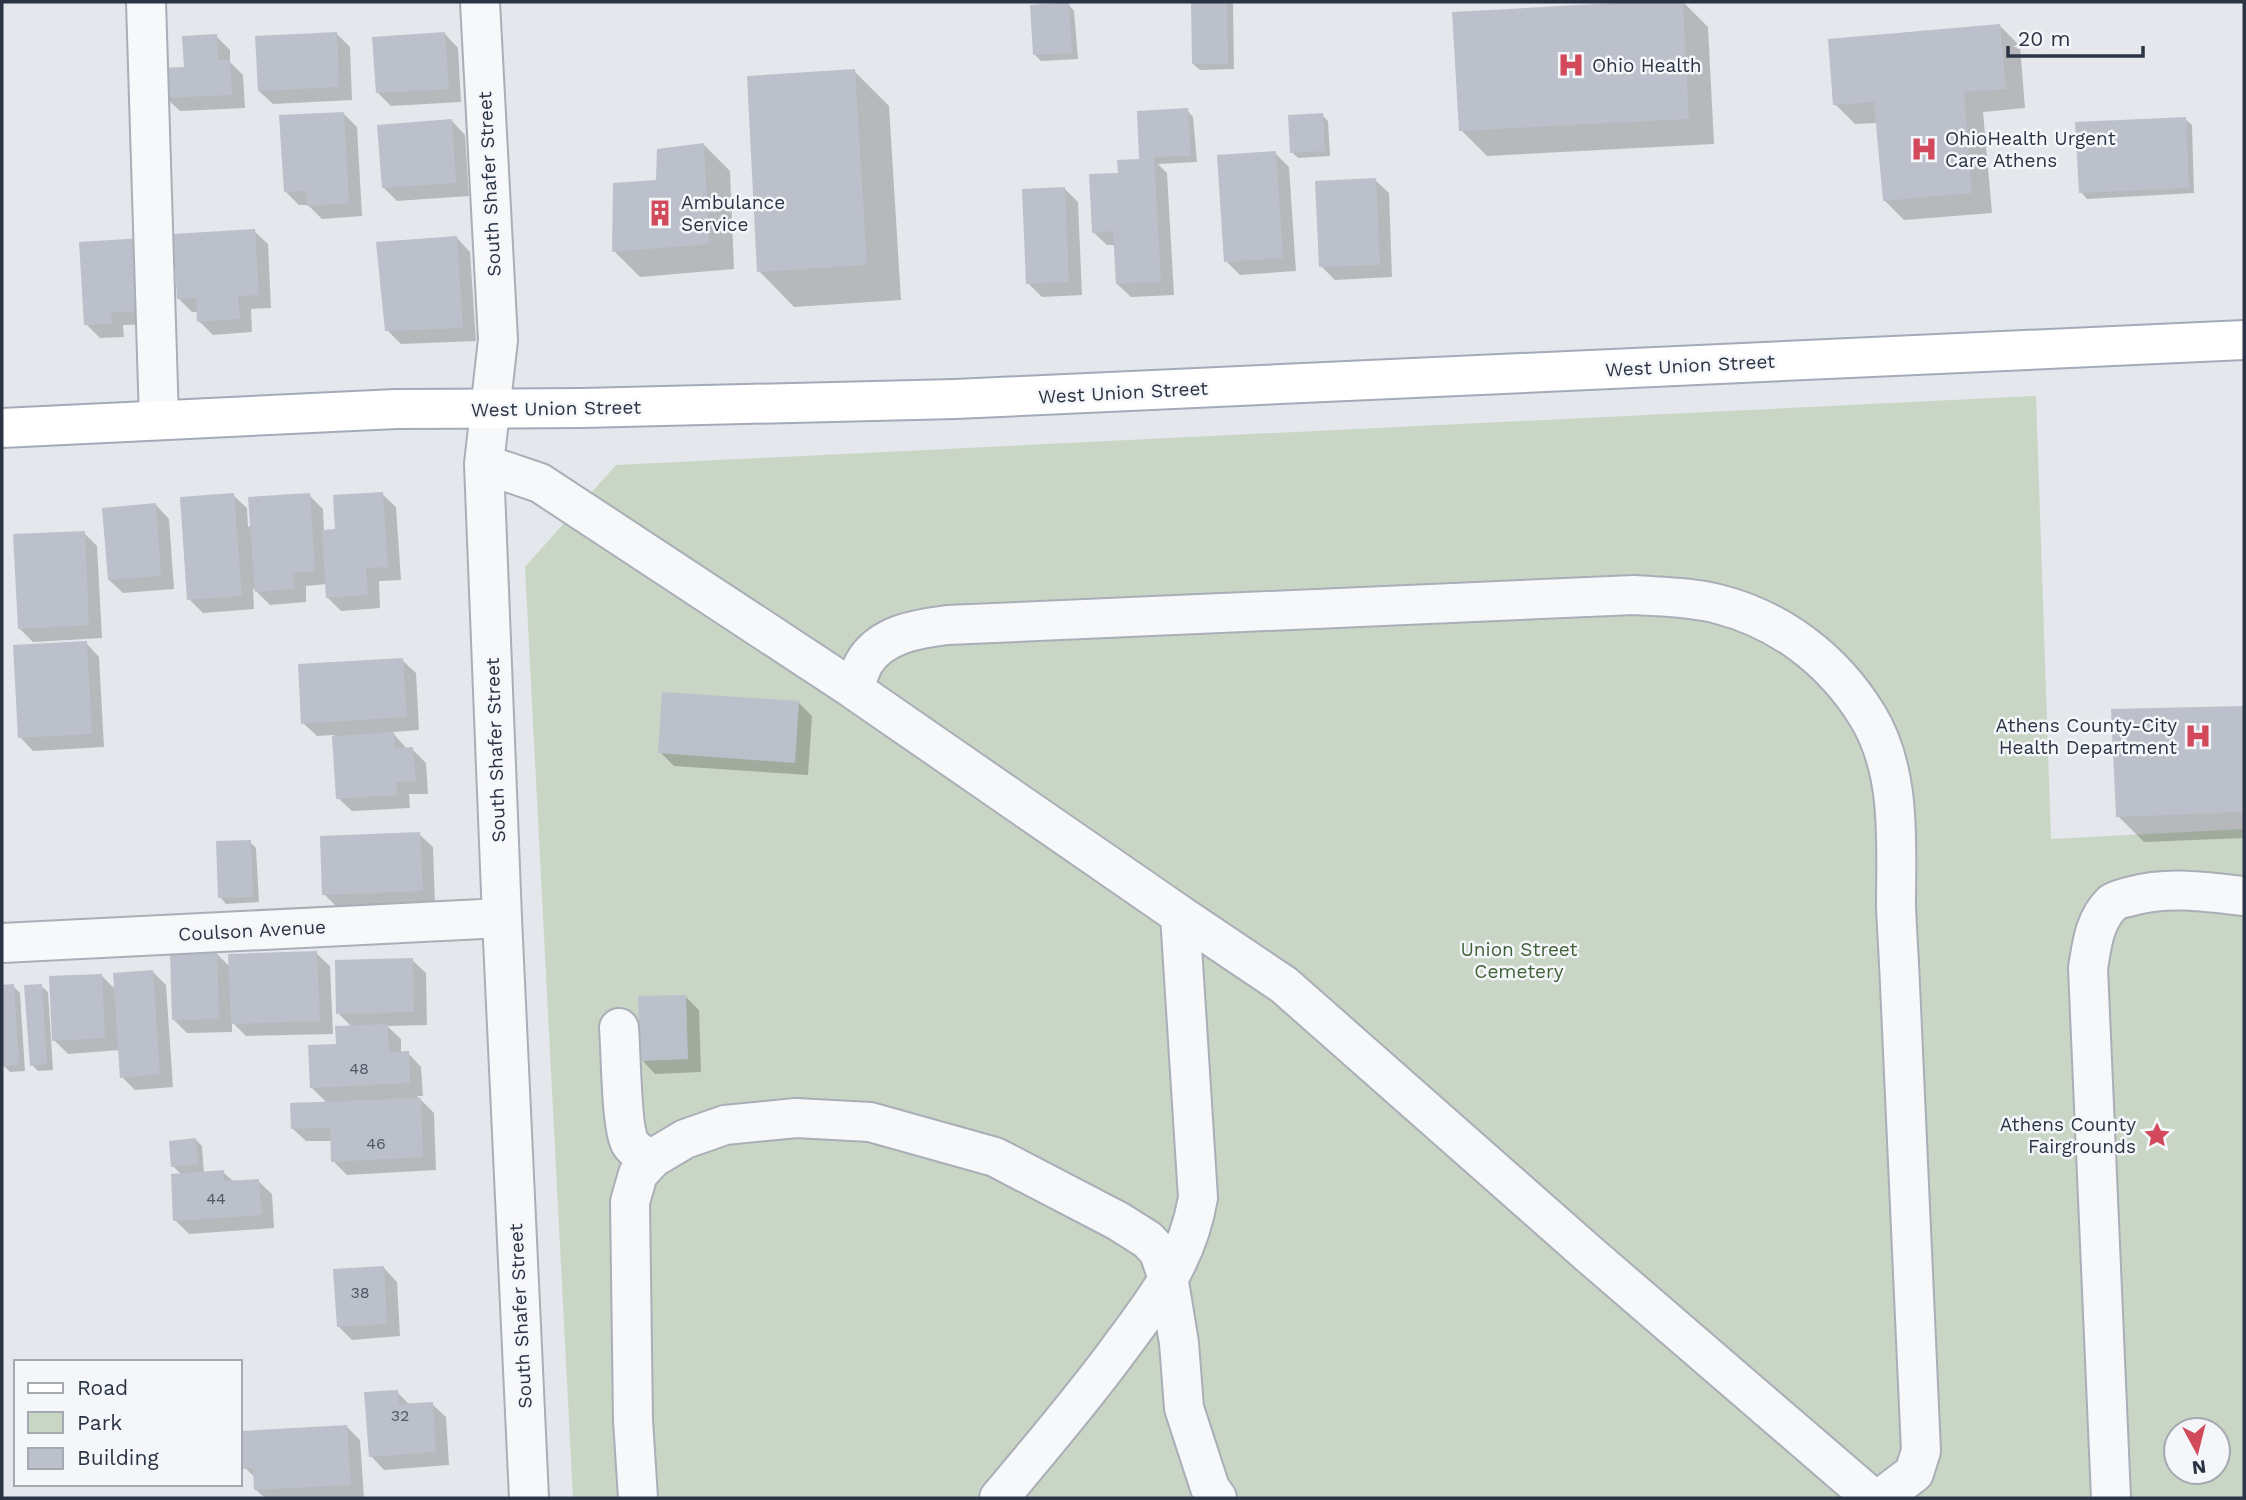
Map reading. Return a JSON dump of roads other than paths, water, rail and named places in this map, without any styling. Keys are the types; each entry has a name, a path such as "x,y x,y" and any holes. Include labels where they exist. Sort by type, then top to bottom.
{"main road":[{"name":"West Union Street","path":"2,428 396,409 490,410 955,399 2244,340"}],"street":[{"path":"146,2 159,420"},
{"name":"South Shafer Street","path":"480,2 497,323 484,464 528,1498"},
{"path":"484,464 540,483 853,689 1284,985 1590,1255 1872,1498"},
{"path":"853,689 865,661 886,641 912,629 947,625 1634,595 1678,597 1717,604 1758,617 1798,639 1827,664 1868,716 1887,762 1896,810 1896,910 1922,1498"},
{"path":"2111,1498 2088,968 2093,935 2114,901 2149,891 2186,890 2244,897"},
{"path":"999,1498 1079,1404 1169,1282 1188,1238 1198,1198 1180,915"},
{"name":"Coulson Avenue","path":"2,943 502,918"},
{"path":"619,1028 626,1127 631,1145 645,1156 653,1158"},
{"path":"638,1498 633,1420 629,1202 638,1174 653,1158 685,1139 725,1125 796,1118 870,1122 995,1157 1118,1221 1154,1245 1169,1282 1179,1343 1184,1408 1210,1488 1217,1498"},
{"path":"1881,1498 1914,1473 1921,1451"}],"place":[{"name":"Ohio Health","path":"1571,65"},
{"name":"OhioHealth Urgent Care Athens","path":"1924,149"},
{"name":"Ambulance Service","path":"660,213"},
{"name":"Athens County-City Health Department","path":"2198,736"},
{"name":"Athens County Fairgrounds","path":"2157,1135"}],"park label":[{"name":"Union Street Cemetery","path":"1519,960"}]}
